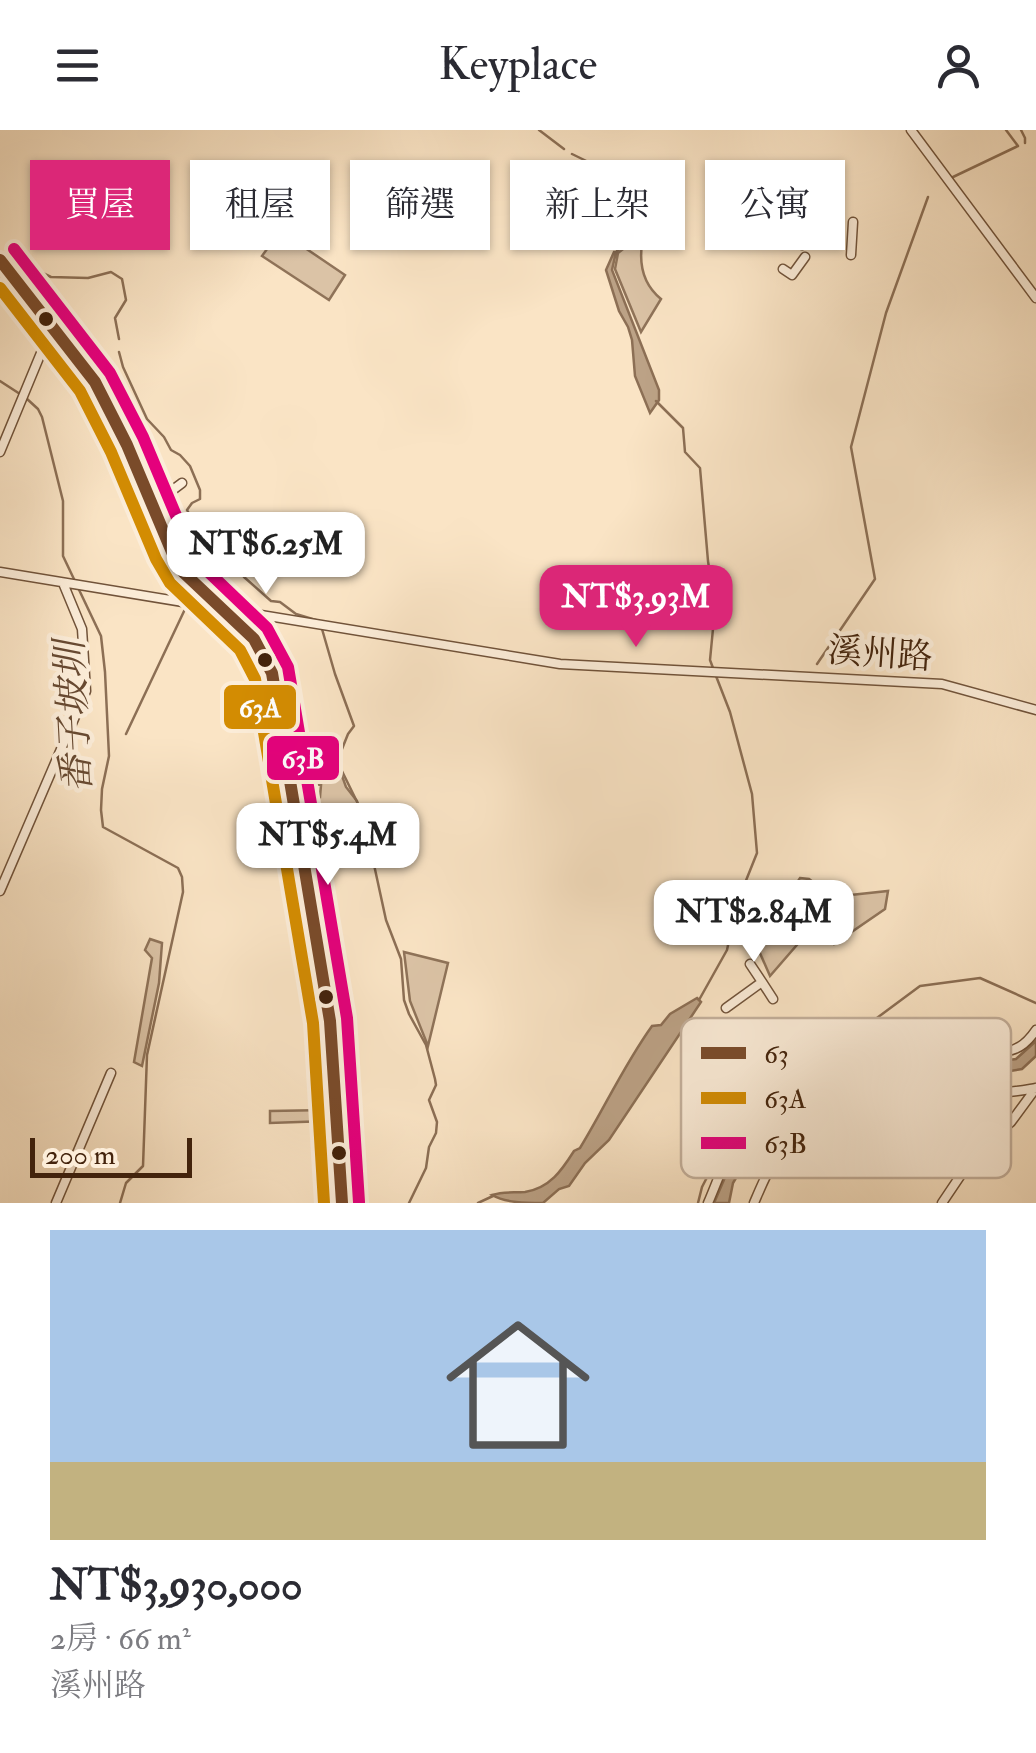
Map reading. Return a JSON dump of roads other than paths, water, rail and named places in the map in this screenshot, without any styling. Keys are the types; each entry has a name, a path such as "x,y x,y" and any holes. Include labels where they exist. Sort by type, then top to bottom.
{"main road":[{"path":"0,260 95,382 184,573 254,639 276,684 333,1044 342,1203"}],"street":[{"path":"911,130 1036,298"},
{"path":"851,255 854,222"},
{"path":"783,270 792,275 805,257"},
{"path":"0,452 54,327"},
{"path":"151,501 182,483"},
{"path":"0,572 223,610"},
{"path":"0,891 86,691 82,628 63,583"},
{"name":"溪州路","path":"223,610 560,664 942,684 1036,710"},
{"path":"750,964 773,998"},
{"path":"726,1008 762,982"},
{"path":"1011,1050 1020,1048 1036,1030"},
{"path":"56,1203 111,1073"},
{"path":"1011,1122 1036,1088"},
{"path":"1011,1090 1036,1088"},
{"path":"708,1203 719,1178"},
{"path":"754,1203 766,1178"},
{"path":"942,1203 959,1178"}],"waterway":[{"path":"539,130 564,149"},
{"path":"953,177 1018,146 1006,130"},
{"path":"1021,130 1025,143"},
{"path":"572,154 609,172 630,205 629,240 615,257"},
{"path":"817,664 875,579 851,447 886,313 928,197"},
{"path":"5,255 51,277 88,278 111,272 122,279 126,300 115,318 119,339"},
{"path":"119,352 147,419 171,450 190,466 200,490 200,499 187,510 195,524 271,601 319,621"},
{"name":"番子坡圳","path":"0,381 20,394"},
{"name":"番子坡圳","path":"26,398 42,417 63,501 63,556 101,636 109,756 102,789 103,827 178,868 182,877 183,892 147,1055 143,1166 126,1183 120,1203"},
{"path":"656,401 683,428 685,452 700,468 715,608 710,660 713,668"},
{"path":"182,578 188,599"},
{"path":"126,734 186,607"},
{"path":"322,629 354,726 340,754 339,765 363,814 386,920 401,959 404,1000 426,1045 436,1085 429,1100 437,1122 436,1133 426,1168 409,1203"},
{"path":"699,1000 727,950 737,903 757,853 752,794 716,676"},
{"path":"877,1018 920,986 980,978 1036,1003"},
{"path":"698,1203 707,1178"},
{"path":"478,1203 493,1196"}]}
